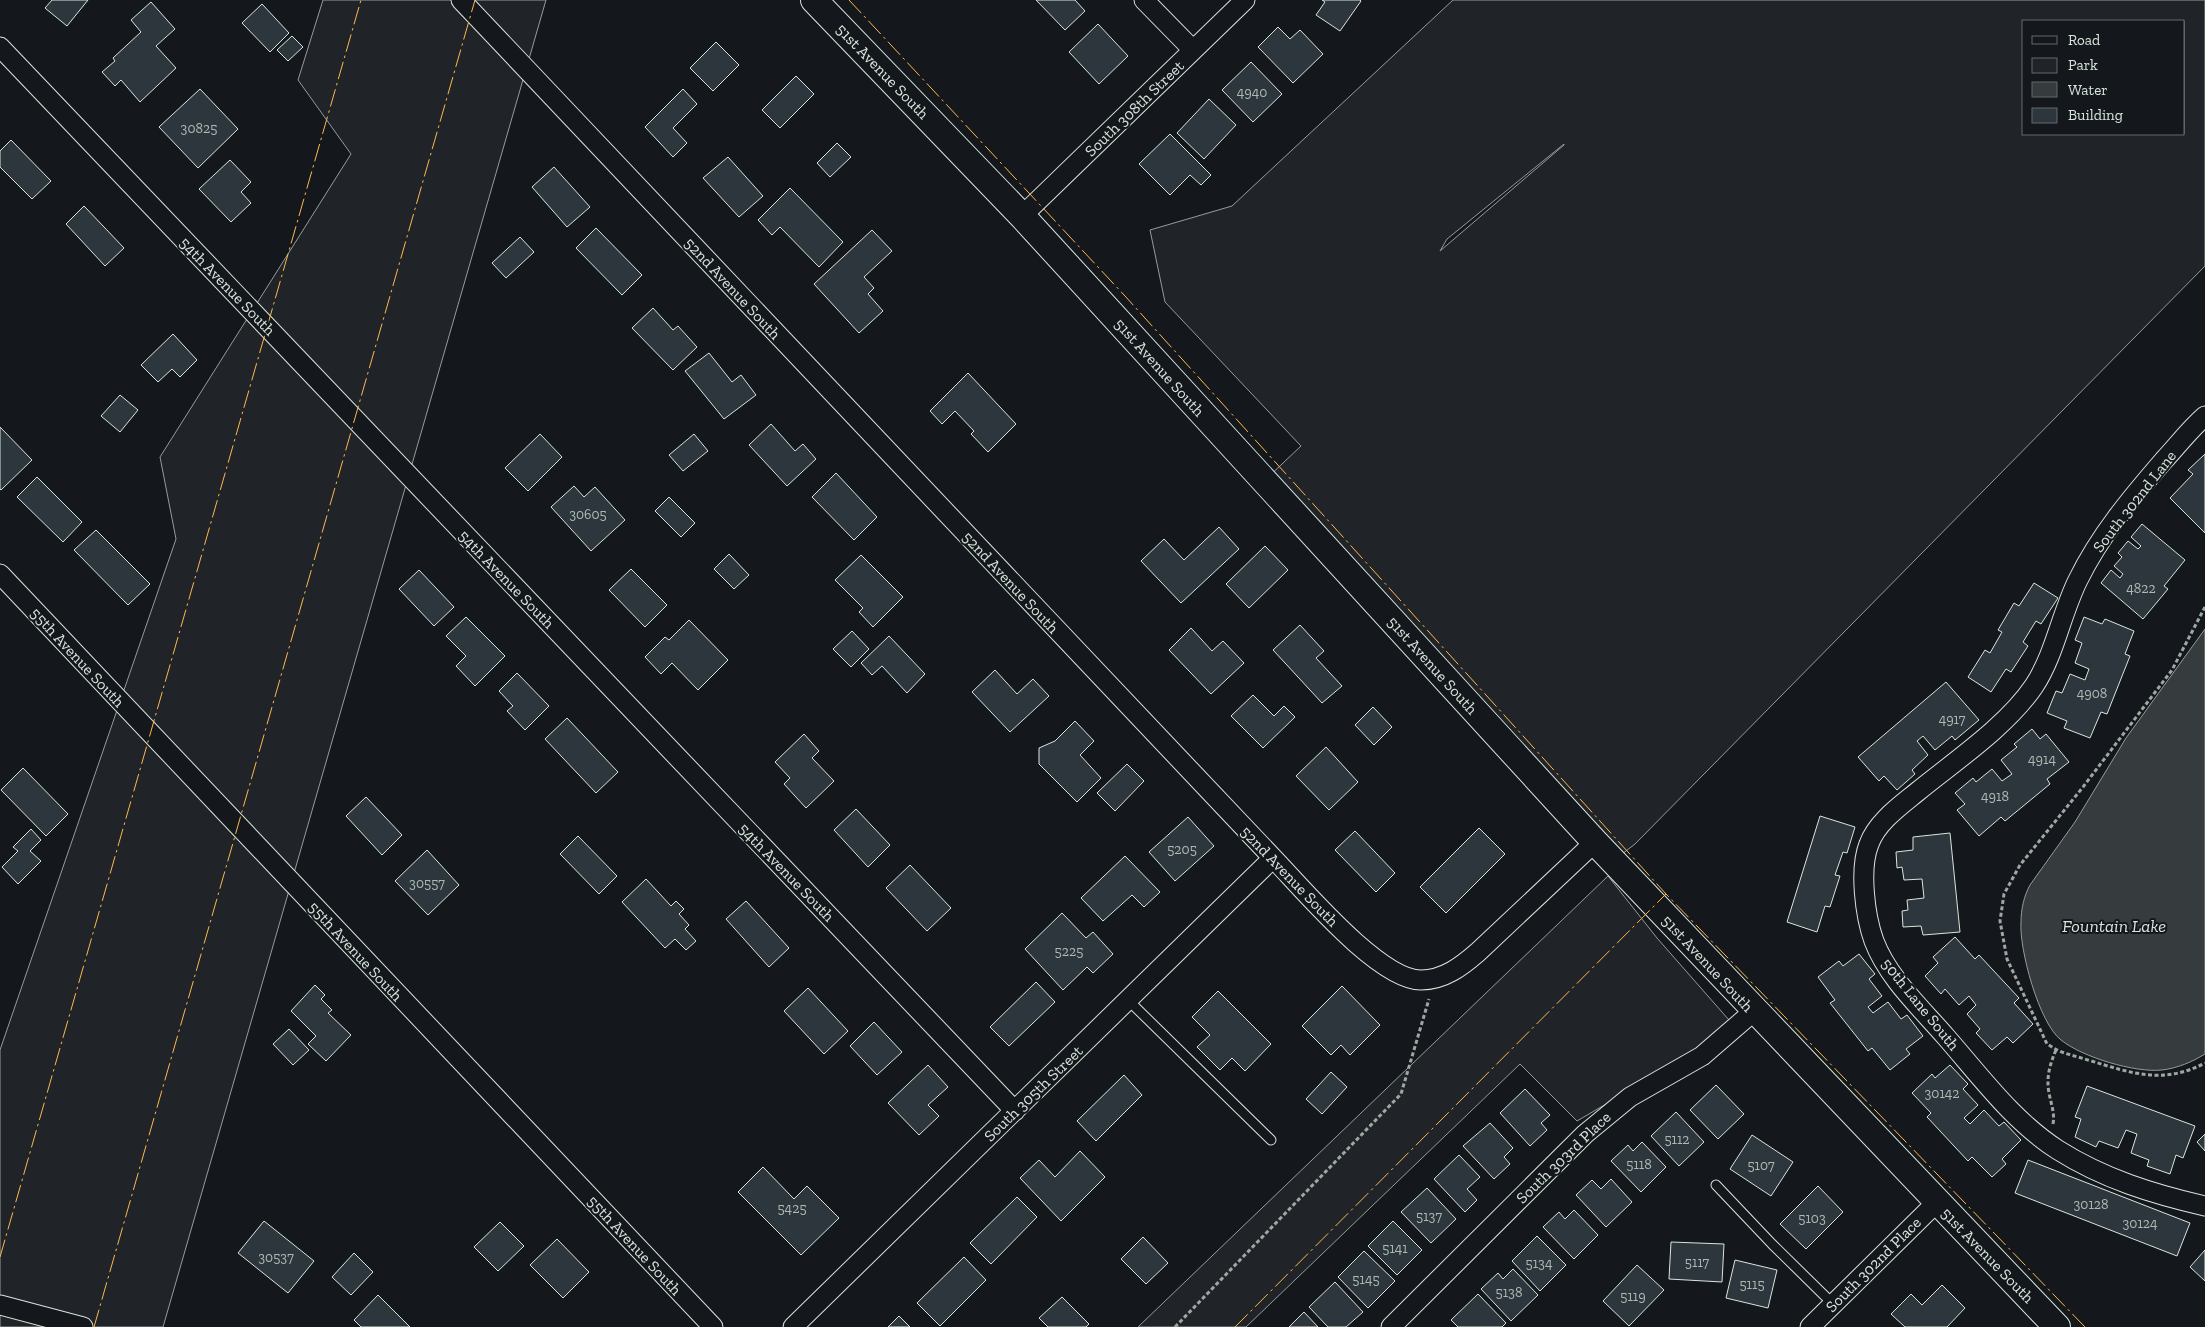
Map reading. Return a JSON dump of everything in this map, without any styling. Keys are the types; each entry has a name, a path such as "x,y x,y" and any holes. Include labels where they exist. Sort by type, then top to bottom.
{"main road":[{"name":"51st Avenue South","path":"814,0 1022,216 1595,842 2057,1327"}],"street":[{"name":"52nd Avenue South","path":"461,0 1273,858 1360,947 1377,961 1405,978 1421,980 1434,979 1461,966 1595,842"},
{"path":"1144,0 1193,50"},
{"name":"South 308th Street","path":"1022,216 1245,0"},
{"name":"54th Avenue South","path":"0,47 1015,1110"},
{"name":"South 302nd Lane","path":"2040,676 2077,582 2107,530 2148,479 2205,416"},
{"name":"55th Avenue South","path":"0,574 713,1327"},
{"name":"50th Lane South","path":"2040,676 2029,692 2005,719 1910,798 1877,829 1869,843 1864,876 1870,925 1874,940 1885,961 1906,991 2011,1112 2043,1140 2079,1162 2137,1189 2205,1206"},
{"name":"South 305th Street","path":"793,1327 1273,858"},
{"name":"South 303rd Place","path":"1391,1327 1585,1134 1610,1112 1630,1097 1702,1056 1754,1011"},
{"name":"South 302nd Place","path":"1810,1327 1937,1202"},
{"path":"0,1305 83,1327"}],"lane":[{"path":"1128,1000 1272,1140"},
{"path":"1716,1185 1833,1304"}],"path":[{"path":"2205,607 2172,670 2083,787 2020,865 2004,894 2000,921 2007,959 2047,1044 2056,1050 2150,1076 2178,1074 2205,1063"},
{"path":"1175,1327 1401,1094 1434,979"},
{"path":"2043,1140 2054,1123 2048,1076 2056,1050"}],"green space":[{"path":"323,0 546,0 163,1327 0,1327 0,1050 176,539 160,457 351,154 298,80"},
{"path":"1453,0 2205,0 2205,266 1635,844 1613,861 1264,481 1301,446 1165,302 1150,230 1232,206","holes":["1564,145 1440,251 1447,239"]},
{"path":"1608,876 1657,938 1736,1028 1577,1121 1520,1064 1246,1327 1138,1327"}],"water":[{"name":"Fountain Lake","path":"2205,629 2205,1054 2195,1060 2168,1069 2138,1069 2095,1058 2070,1046 2053,1031 2038,1002 2027,967 2021,934 2022,907 2030,885 2075,822 2126,738"}],"building":[{"path":"52,0 88,0 67,26 45,8"},
{"path":"1036,0 1075,0 1085,11 1065,30"},
{"path":"1322,0 1361,1 1340,31 1316,15 1325,2"},
{"path":"151,2 175,29 156,46 176,68 140,102 121,80 115,86 102,72 115,61 113,58 141,32 131,20"},
{"path":"262,4 289,33 270,52 242,23"},
{"path":"1098,24 1128,56 1099,84 1069,52"},
{"path":"1278,27 1290,39 1300,30 1323,54 1293,83 1258,47"},
{"path":"292,36 303,47 288,61 277,50"},
{"path":"716,42 739,65 713,91 690,68"},
{"path":"1251,62 1282,94 1253,122 1222,90"},
{"path":"796,76 814,94 780,128 762,110"},
{"path":"200,89 238,129 198,168 159,127"},
{"path":"683,89 697,104 673,128 687,143 673,157 645,127"},
{"path":"1209,99 1236,125 1204,159 1177,133"},
{"path":"1170,134 1211,175 1201,185 1190,175 1170,195 1139,164"},
{"path":"11,140 51,181 32,199 0,167 0,151"},
{"path":"837,143 851,157 830,177 817,163"},
{"path":"728,157 763,196 739,217 703,178"},
{"path":"230,160 251,182 241,192 251,203 231,222 199,189"},
{"path":"554,167 590,207 567,227 532,187"},
{"path":"790,188 843,242 819,267 780,227 772,235 758,220"},
{"path":"84,206 124,248 105,266 66,224"},
{"path":"596,228 642,275 622,295 576,248"},
{"path":"872,230 892,251 864,277 874,288 868,294 883,311 859,333 814,284"},
{"path":"520,237 534,252 506,278 492,263"},
{"path":"653,308 673,330 678,326 697,347 673,370 632,328"},
{"path":"173,334 197,360 180,377 172,369 158,382 141,365"},
{"path":"709,353 732,382 741,375 756,395 724,419 685,371"},
{"path":"968,373 1016,424 988,452 971,434 974,431 955,411 942,424 930,411"},
{"path":"120,395 138,410 120,432 101,416"},
{"path":"771,424 795,451 803,444 816,459 787,486 749,445"},
{"path":"0,427 32,460 1,490 0,489"},
{"path":"540,434 562,457 528,491 505,468"},
{"path":"694,434 708,451 683,471 669,455"},
{"path":"2205,454 2205,533 2170,498 2193,474 2188,470"},
{"path":"836,473 877,517 854,540 812,497"},
{"path":"37,477 82,522 63,542 17,497"},
{"path":"574,486 584,497 595,487 625,520 591,551 551,507"},
{"path":"669,497 695,523 681,537 655,511"},
{"path":"2142,524 2185,560 2164,586 2168,589 2143,619 2101,583 2111,570 2120,578 2123,574 2114,566 2122,557 2118,553 2128,541 2138,549 2141,546 2131,537"},
{"path":"1219,527 1239,549 1181,603 1141,561 1164,539 1184,560"},
{"path":"96,530 150,584 128,605 74,550"},
{"path":"1265,546 1288,570 1249,608 1226,584"},
{"path":"729,554 749,575 734,589 714,569"},
{"path":"861,555 903,597 873,627 859,612 863,608 835,580"},
{"path":"631,569 667,605 645,627 609,590"},
{"path":"419,570 454,607 434,626 399,589"},
{"path":"2034,583 2058,598 2041,624 2036,621 2023,642 2028,646 2011,672 2006,669 1991,692 1968,677 1985,650 1990,653 2002,632 1998,630 2014,603 2019,606"},
{"path":"466,617 505,656 475,686 456,666 466,656 446,636"},
{"path":"2084,617 2102,624 2105,619 2134,631 2125,654 2130,656 2107,714 2101,712 2090,738 2064,728 2067,721 2047,713 2056,691 2062,693 2070,674 2085,680 2089,669 2075,663 2082,643 2075,640"},
{"path":"689,620 728,660 698,690 672,663 661,674 645,657 665,637 669,640"},
{"path":"1300,625 1324,651 1316,658 1342,686 1322,703 1273,650"},
{"path":"1191,628 1212,651 1223,641 1244,663 1211,694 1169,650"},
{"path":"852,631 869,649 851,667 833,649"},
{"path":"889,636 925,674 907,693 882,666 872,675 861,663"},
{"path":"995,670 1017,694 1033,679 1049,696 1010,732 972,692"},
{"path":"517,673 549,706 525,730 507,711 513,706 499,691"},
{"path":"1946,682 1979,720 1955,740 1952,736 1935,750 1923,736 1917,741 1928,755 1912,770 1915,774 1897,790 1884,776 1879,781 1858,757"},
{"path":"1253,695 1274,716 1284,706 1295,717 1263,748 1231,716"},
{"path":"1373,707 1392,727 1374,745 1355,725"},
{"path":"567,718 618,772 596,793 545,739"},
{"path":"1075,721 1094,741 1080,755 1101,778 1077,802 1039,764 1039,748 1055,741"},
{"path":"2032,729 2040,739 2046,734 2069,762 2047,779 2050,784 2005,821 2001,817 1979,836 1957,810 1965,804 1955,793 1973,778 1976,782 1992,769 2002,781 2012,774 2001,760 2017,747 2014,744"},
{"path":"804,734 819,751 812,758 834,781 806,808 784,784 790,778 775,762"},
{"path":"1326,747 1358,782 1329,810 1296,776"},
{"path":"1127,764 1144,781 1115,811 1097,793"},
{"path":"23,768 68,814 46,836 1,790"},
{"path":"366,797 402,835 382,855 346,816"},
{"path":"856,809 890,845 868,867 834,830"},
{"path":"1820,816 1855,827 1847,853 1843,852 1835,875 1840,876 1830,907 1825,906 1817,932 1787,922"},
{"path":"1188,817 1214,846 1175,881 1149,852"},
{"path":"1479,828 1505,854 1446,913 1420,887"},
{"path":"31,829 41,840 30,851 41,861 18,884 2,867 18,851 13,847"},
{"path":"1355,831 1395,873 1376,892 1335,850"},
{"path":"1950,833 1960,932 1923,935 1921,926 1903,927 1902,911 1908,910 1907,900 1924,898 1922,879 1904,880 1902,867 1897,868 1896,852 1913,850 1913,837"},
{"path":"578,836 617,876 599,894 560,854"},
{"path":"427,850 459,885 428,915 395,881"},
{"path":"1125,856 1160,892 1144,907 1132,895 1103,921 1081,898"},
{"path":"910,865 951,908 927,931 886,888"},
{"path":"646,879 671,906 676,901 684,909 679,914 689,925 685,929 696,941 686,950 675,939 665,948 622,902"},
{"path":"746,901 789,948 769,967 726,919"},
{"path":"1062,913 1086,938 1093,932 1113,954 1093,973 1087,967 1063,990 1025,949"},
{"path":"1955,937 1975,959 1979,955 2019,998 2014,1003 2033,1024 2013,1043 2007,1037 1992,1050 1976,1033 1980,1029 1967,1014 1976,1005 1969,996 1959,1005 1945,989 1941,994 1925,976 1938,963 1933,957"},
{"path":"1859,954 1875,974 1869,979 1882,996 1868,1007 1873,1013 1888,1002 1901,1019 1907,1015 1923,1036 1906,1049 1910,1054 1890,1070 1872,1048 1868,1051 1830,1003 1835,1000 1818,977 1839,961 1843,966"},
{"path":"1036,982 1055,1002 1009,1046 990,1027"},
{"path":"315,985 325,995 321,999 332,1010 328,1013 351,1035 326,1061 308,1044 316,1036 291,1011"},
{"path":"1342,986 1380,1025 1350,1055 1341,1045 1331,1055 1302,1026"},
{"path":"808,988 848,1031 824,1054 784,1011"},
{"path":"1218,991 1271,1044 1245,1071 1232,1058 1220,1070 1197,1047 1210,1035 1192,1017"},
{"path":"874,1022 902,1052 877,1075 850,1046"},
{"path":"289,1029 309,1050 293,1065 273,1044"},
{"path":"928,1065 948,1087 928,1105 939,1116 919,1135 888,1103"},
{"path":"1950,1065 1968,1084 1963,1089 1978,1105 1964,1118 1970,1124 1984,1110 1999,1126 2004,1122 2021,1140 2002,1159 2006,1164 1992,1177 1972,1157 1968,1161 1927,1117 1931,1113 1912,1093 1932,1074 1935,1078"},
{"path":"1331,1072 1347,1087 1322,1114 1306,1099"},
{"path":"1124,1075 1142,1095 1096,1141 1077,1121"},
{"path":"1716,1085 1744,1114 1718,1139 1690,1110"},
{"path":"2087,1086 2195,1126 2183,1158 2176,1155 2170,1174 2147,1166 2149,1160 2131,1153 2137,1134 2126,1130 2118,1148 2099,1141 2096,1147 2075,1137 2081,1119 2075,1117"},
{"path":"1525,1089 1550,1115 1541,1123 1547,1130 1530,1146 1500,1113"},
{"path":"1676,1112 1704,1142 1679,1166 1651,1136"},
{"path":"1490,1123 1513,1148 1504,1157 1510,1164 1494,1179 1463,1146"},
{"path":"2205,1134 2205,1151 2197,1142"},
{"path":"1752,1135 1793,1162 1771,1196 1730,1169"},
{"path":"1642,1142 1666,1167 1641,1192 1611,1161 1628,1145 1633,1151"},
{"path":"1080,1151 1105,1177 1061,1221 1020,1178 1039,1160 1055,1177"},
{"path":"1459,1155 1480,1177 1467,1189 1477,1200 1465,1212 1434,1179"},
{"path":"2028,1160 2190,1223 2177,1256 2015,1193"},
{"path":"763,1167 794,1199 807,1186 839,1218 801,1255 738,1192"},
{"path":"1611,1179 1632,1202 1606,1227 1576,1195 1592,1180 1601,1189"},
{"path":"1818,1186 1843,1212 1806,1249 1780,1224"},
{"path":"1427,1188 1456,1219 1431,1243 1401,1212"},
{"path":"1017,1197 1037,1217 991,1264 970,1243"},
{"path":"1574,1210 1598,1235 1574,1259 1543,1227 1559,1212 1565,1219"},
{"path":"264,1221 314,1261 288,1293 238,1253"},
{"path":"1393,1221 1422,1250 1397,1275 1368,1246"},
{"path":"500,1222 524,1246 498,1271 474,1247"},
{"path":"1537,1236 1566,1265 1540,1291 1512,1261"},
{"path":"1143,1237 1168,1263 1146,1284 1121,1259"},
{"path":"557,1239 589,1272 563,1298 530,1265"},
{"path":"1671,1242 1724,1244 1722,1282 1669,1279"},
{"path":"2205,1250 2205,1281 2190,1267"},
{"path":"1364,1251 1395,1281 1368,1308 1338,1277"},
{"path":"354,1253 373,1272 351,1295 332,1277"},
{"path":"964,1257 986,1280 940,1326 917,1303"},
{"path":"1735,1260 1777,1270 1768,1308 1726,1298"},
{"path":"1637,1265 1664,1290 1629,1326 1603,1301"},
{"path":"1513,1269 1538,1295 1511,1321 1481,1289 1498,1273 1503,1279"},
{"path":"1335,1282 1363,1312 1346,1327 1328,1327 1309,1307"},
{"path":"1942,1285 1965,1308 1947,1327 1905,1327 1891,1314 1911,1294 1922,1305"},
{"path":"1478,1294 1506,1323 1502,1327 1458,1327 1451,1320"},
{"path":"378,1295 410,1327 361,1327 354,1320"},
{"path":"1062,1297 1089,1324 1086,1327 1048,1327 1039,1318"},
{"path":"1304,1312 1318,1327 1289,1327"},
{"path":"899,1316 910,1327 888,1327"}],"power":[{"path":"0,1257 361,0"},
{"path":"94,1327 475,0"},
{"path":"849,0 1125,296 1666,894 2085,1327"},
{"path":"1235,1327 1666,894"}]}
